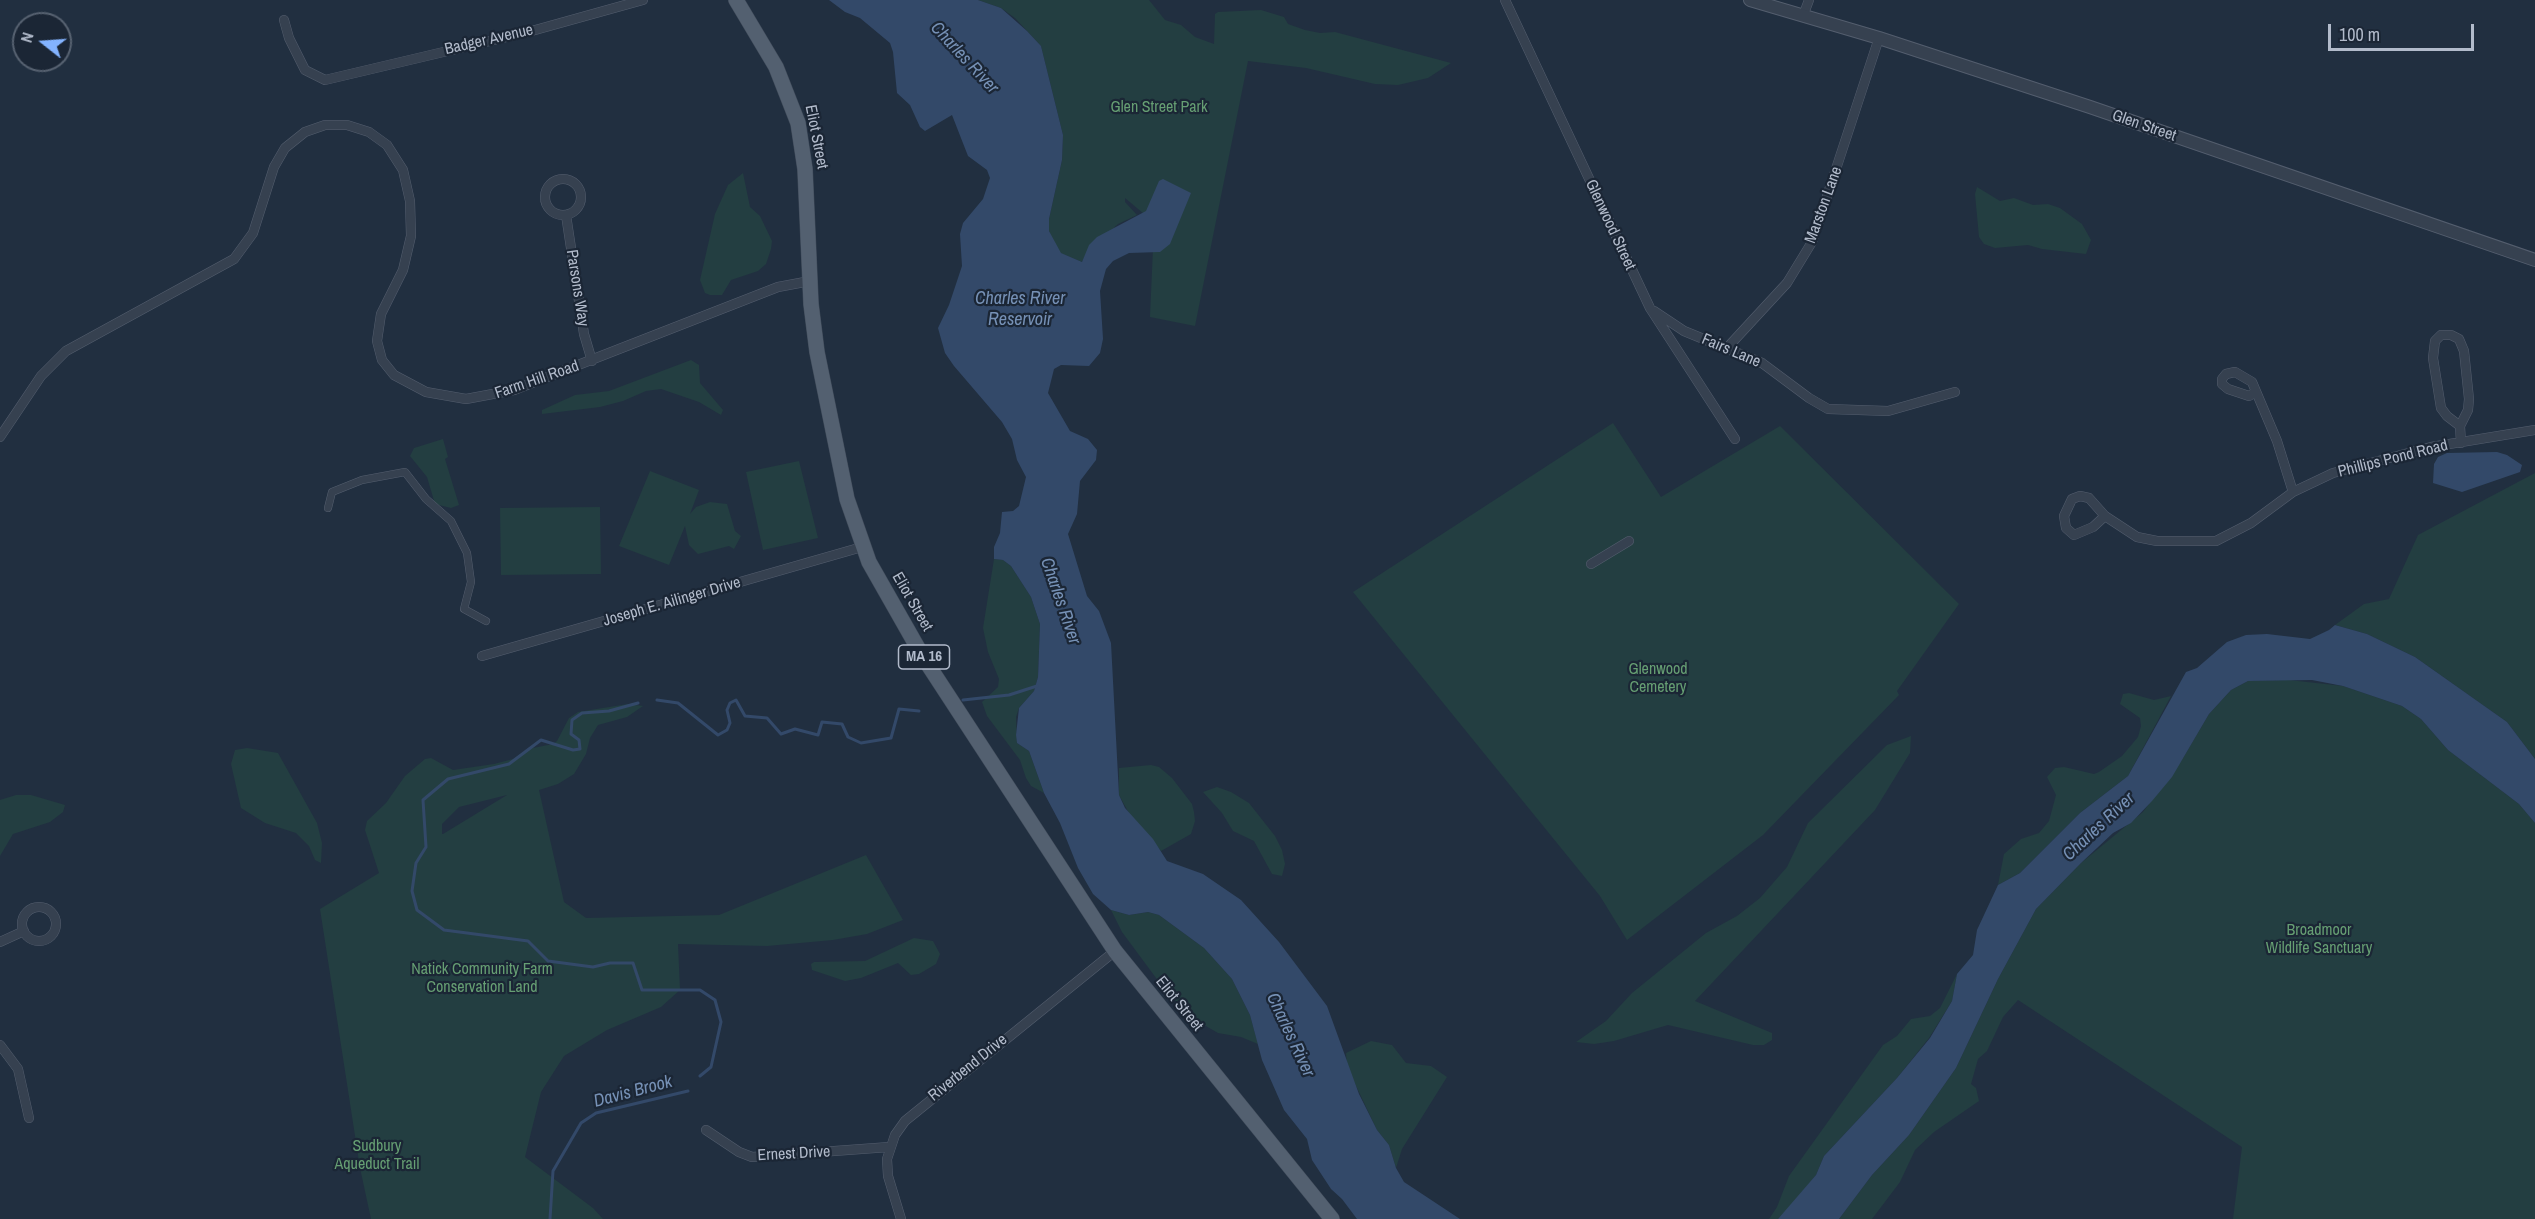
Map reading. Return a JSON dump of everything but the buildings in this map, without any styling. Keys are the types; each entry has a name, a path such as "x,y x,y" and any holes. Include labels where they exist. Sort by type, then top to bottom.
{"main road":[{"name":"Eliot Street","path":"736,0 776,67 798,123 805,169 814,335 851,516 862,547 882,588 923,657 1115,951 1332,1219"}],"street":[{"name":"Badger Avenue","path":"284,20 289,38 305,70 319,80 528,32 643,0"},
{"name":"Glenwood Street","path":"1504,0 1650,308 1735,439"},
{"name":"Glen Street","path":"1750,0 1879,39 2100,111 2535,260"},
{"path":"1803,16 1809,0"},
{"name":"Marston Lane","path":"1726,349 1787,283 1812,242 1879,39"},
{"name":"Farm Hill Road","path":"0,437 42,376 66,351 234,259 253,233 274,167 285,148 305,132 325,125 347,125 379,139 399,161 406,180 411,212 409,247 403,270 381,314 376,332 382,360 393,375 426,392 456,398 478,398 514,390 778,288 810,280"},
{"path":"560,179 573,182 581,193 578,208 566,215 550,210 545,198 549,185 560,179"},
{"name":"Parsons Way","path":"566,215 584,334 592,361"},
{"name":"Fairs Lane","path":"1650,308 1684,331 1762,363 1809,398 1828,409 1888,411 1955,392"},
{"name":"Phillips Pond Road","path":"2460,426 2441,408 2433,358 2435,341 2441,335 2451,335 2459,339 2464,351 2469,399 2468,410 2460,426 2461,443"},
{"path":"2256,392 2277,441 2293,492"},
{"name":"Phillips Pond Road","path":"2105,516 2093,527 2074,535 2066,528 2064,516 2072,500 2080,496 2089,498 2105,516 2137,537 2157,541 2203,543 2216,541 2251,523 2293,492 2333,473 2383,458 2535,430"},
{"path":"328,508 332,492 362,480 405,472 426,499 451,521 467,553 471,582 464,609 486,621"},
{"path":"1591,564 1629,542"},
{"name":"Joseph E. Ailinger Drive","path":"482,656 862,547"},
{"path":"0,942 24,931"},
{"name":"Riverbend Drive","path":"889,1147 905,1121 925,1103 1115,951"},
{"path":"0,1045 18,1070 29,1118"},
{"name":"Ernest Drive","path":"706,1130 739,1152 752,1157 889,1147"},
{"path":"889,1147 888,1176 901,1219"}],"green space":[{"name":"Glen Street Park","path":"978,0 1149,0 1165,20 1181,25 1195,37 1214,44 1215,14 1261,10 1284,17 1288,24 1305,30 1320,33 1335,32 1451,63 1428,78 1398,85 1375,84 1306,68 1248,61 1195,326 1150,317 1153,247 1150,219 1125,198 1125,202 1137,215 1118,224 1086,254 1082,262 1060,253 1054,244 1049,231 1049,219 1062,160 1063,135 1041,46 1015,18 1001,8"},
{"path":"743,173 750,207 760,216 772,241 771,249 766,264 758,271 731,280 722,295 710,295 705,293 700,280 715,214 728,185"},
{"path":"1977,187 2000,201 2014,198 2033,205 2048,204 2060,208 2082,224 2091,240 2086,254 2042,249 2028,245 1995,248 1984,244 1979,237 1975,194"},
{"path":"691,360 699,365 700,383 723,410 721,415 699,402 661,389 646,391 623,401 600,407 542,414 542,410 575,395 609,391"},
{"name":"Glenwood Cemetery","path":"1613,423 1661,497 1780,426 1959,604 1897,691 1899,695 1763,835 1627,940 1600,896 1353,592"},
{"path":"443,439 448,457 445,459 459,505 451,508 435,504 427,477 410,456 414,448"},
{"path":"799,461 818,538 763,550 746,472"},
{"path":"650,471 699,490 690,514 696,507 710,502 727,504 735,531 741,536 734,549 729,546 698,554 689,545 685,526 669,565 619,546"},
{"path":"2535,473 2535,759 2507,722 2415,657 2367,634 2335,625 2364,604 2389,599 2418,535"},
{"path":"600,507 601,574 501,575 500,508"},
{"path":"994,559 1003,560 1011,566 1031,597 1040,624 1038,677 1034,691 1019,708 1016,717 1017,743 1029,751 1044,793 1031,786 1020,760 987,716 982,702 998,687 999,679 988,652 983,628"},
{"name":"Broadmoor Wildlife Sanctuary","path":"2289,680 2343,686 2402,706 2421,719 2448,750 2519,804 2535,823 2535,1219 2233,1219 2242,1147 2018,1000 2003,1017 1987,1051 1978,1059 1971,1084 1976,1088 1979,1101 1934,1132 1915,1150 1900,1182 1872,1219 1839,1219 1872,1175 1909,1135 1956,1068 1998,979 2036,909 2081,863 2143,812 2183,758 2209,714 2231,690 2248,681"},
{"path":"2129,693 2154,700 2171,696 2128,776 2080,813 2020,873 1998,885 2004,854 2021,839 2039,833 2049,821 2056,795 2047,777 2055,768 2064,767 2094,774 2122,756 2138,737 2141,726 2140,718 2120,704 2123,694"},
{"name":"Natick Community Farm Conservation Land","path":"628,704 643,706 627,717 598,725 590,738 586,754 574,774 558,784 539,790 564,902 586,918 719,915 866,855 903,920 867,934 833,940 767,946 678,944 680,990 661,1007 607,1030 564,1056 541,1092 525,1157 593,1208 603,1219 371,1219 360,1168 320,909 379,873 365,830 367,821 386,803 405,776 425,759 431,758 453,770 513,759 528,749 553,744 557,741 569,718 578,712","holes":["507,795 443,834 442,824 459,807"]},
{"path":"1911,736 1910,753 1875,810 1695,1001 1772,1033 1772,1040 1764,1045 1753,1045 1668,1025 1614,1041 1594,1044 1576,1042 1606,1021 1632,993 1706,933 1737,916 1760,898 1787,867 1808,823 1887,745"},
{"path":"247,748 278,753 317,823 322,843 321,863 315,860 309,846 296,833 265,823 241,808 231,764 235,750"},
{"path":"1151,765 1159,767 1172,778 1192,804 1194,812 1195,821 1191,834 1161,851 1130,815 1119,795 1119,768"},
{"path":"1217,787 1249,803 1275,836 1282,850 1285,864 1282,876 1272,874 1254,841 1233,831 1222,813 1203,792"},
{"path":"16,795 31,795 65,805 63,812 50,822 13,834 0,856 0,800"},
{"path":"1111,910 1129,915 1148,912 1159,915 1204,948 1232,979 1250,1015 1258,1044 1241,1037 1218,1033 1190,1017 1159,982 1122,932"},
{"path":"914,938 933,941 940,954 936,964 919,974 911,975 898,963 861,978 845,981 812,970 811,964 814,962 865,961"},
{"path":"1957,974 1952,1001 1929,1038 1897,1078 1824,1156 1816,1175 1787,1211 1778,1219 1769,1219 1777,1207 1789,1176 1883,1045 1897,1036 1911,1019 1930,1016 1940,1008"},
{"path":"1371,1041 1392,1045 1406,1063 1431,1066 1447,1077 1402,1149 1396,1168 1389,1145 1377,1130 1347,1067 1346,1053"}],"water":[{"name":"Charles River Reservoir","path":"829,0 978,0 1001,8 1041,46 1063,135 1062,160 1049,219 1049,231 1061,253 1082,262 1089,245 1097,237 1146,211 1159,181 1163,179 1191,193 1170,244 1160,252 1129,253 1113,261 1106,269 1100,291 1103,339 1100,353 1089,366 1061,365 1054,369 1048,393 1070,431 1088,439 1097,450 1096,460 1080,481 1077,514 1068,534 1087,596 1099,611 1111,643 1119,795 1125,808 1153,839 1167,861 1203,874 1241,900 1279,942 1327,1006 1359,1094 1377,1130 1389,1145 1396,1168 1404,1182 1460,1219 1357,1219 1331,1189 1312,1160 1307,1139 1284,1110 1262,1060 1250,1015 1232,979 1204,948 1159,915 1148,912 1129,915 1111,910 1093,894 1078,868 1060,823 1044,793 1029,751 1017,743 1019,708 1034,691 1038,677 1040,624 1031,597 1011,566 1003,560 994,559 994,547 1000,533 1002,512 1013,511 1019,506 1026,477 1017,460 1012,439 1002,422 945,353 938,328 949,305 962,266 960,234 963,223 983,199 990,178 987,170 968,156 952,115 925,131 920,127 910,105 897,93 890,43 860,18 845,12"},
{"path":"2497,452 2507,455 2522,465 2520,472 2462,492 2433,483 2434,464 2438,457 2447,453"},
{"name":"Charles River","path":"2335,625 2367,634 2415,657 2507,722 2535,759 2535,823 2519,804 2448,750 2421,719 2402,706 2343,686 2312,680 2248,681 2231,690 2209,714 2172,777 2152,801 2131,823 2113,833 2036,909 1998,979 1956,1068 1909,1135 1872,1175 1839,1219 1778,1219 1816,1175 1824,1156 1897,1078 1930,1038 1952,1001 1957,974 1973,955 1977,930 1998,885 2020,873 2080,813 2128,776 2186,672 2197,668 2227,642 2246,635 2267,634 2310,639"}],"waterway":[{"name":"Davis Brook","path":"963,700 1009,695 1037,686"},
{"name":"Davis Brook","path":"657,700 678,703 718,735 727,730 730,723 727,710 730,703 736,700 745,716 767,718 781,734 795,729 818,735 822,722 842,724 848,737 861,743 891,738 899,709 919,711"},
{"name":"Davis Brook","path":"638,703 609,711 582,713 572,720 571,734 579,740 580,749 573,750 541,740 509,764 448,779 423,800 426,847 416,863 412,891 417,910 444,930 528,941 548,961 593,967 610,963 633,963 642,990 700,990 715,1000 721,1022 711,1067 700,1076"},
{"name":"Davis Brook","path":"550,1219 553,1171 581,1123 596,1113 688,1091"}],"park label":[{"name":"Sudbury Aqueduct Trail","path":"377,1156"}]}
